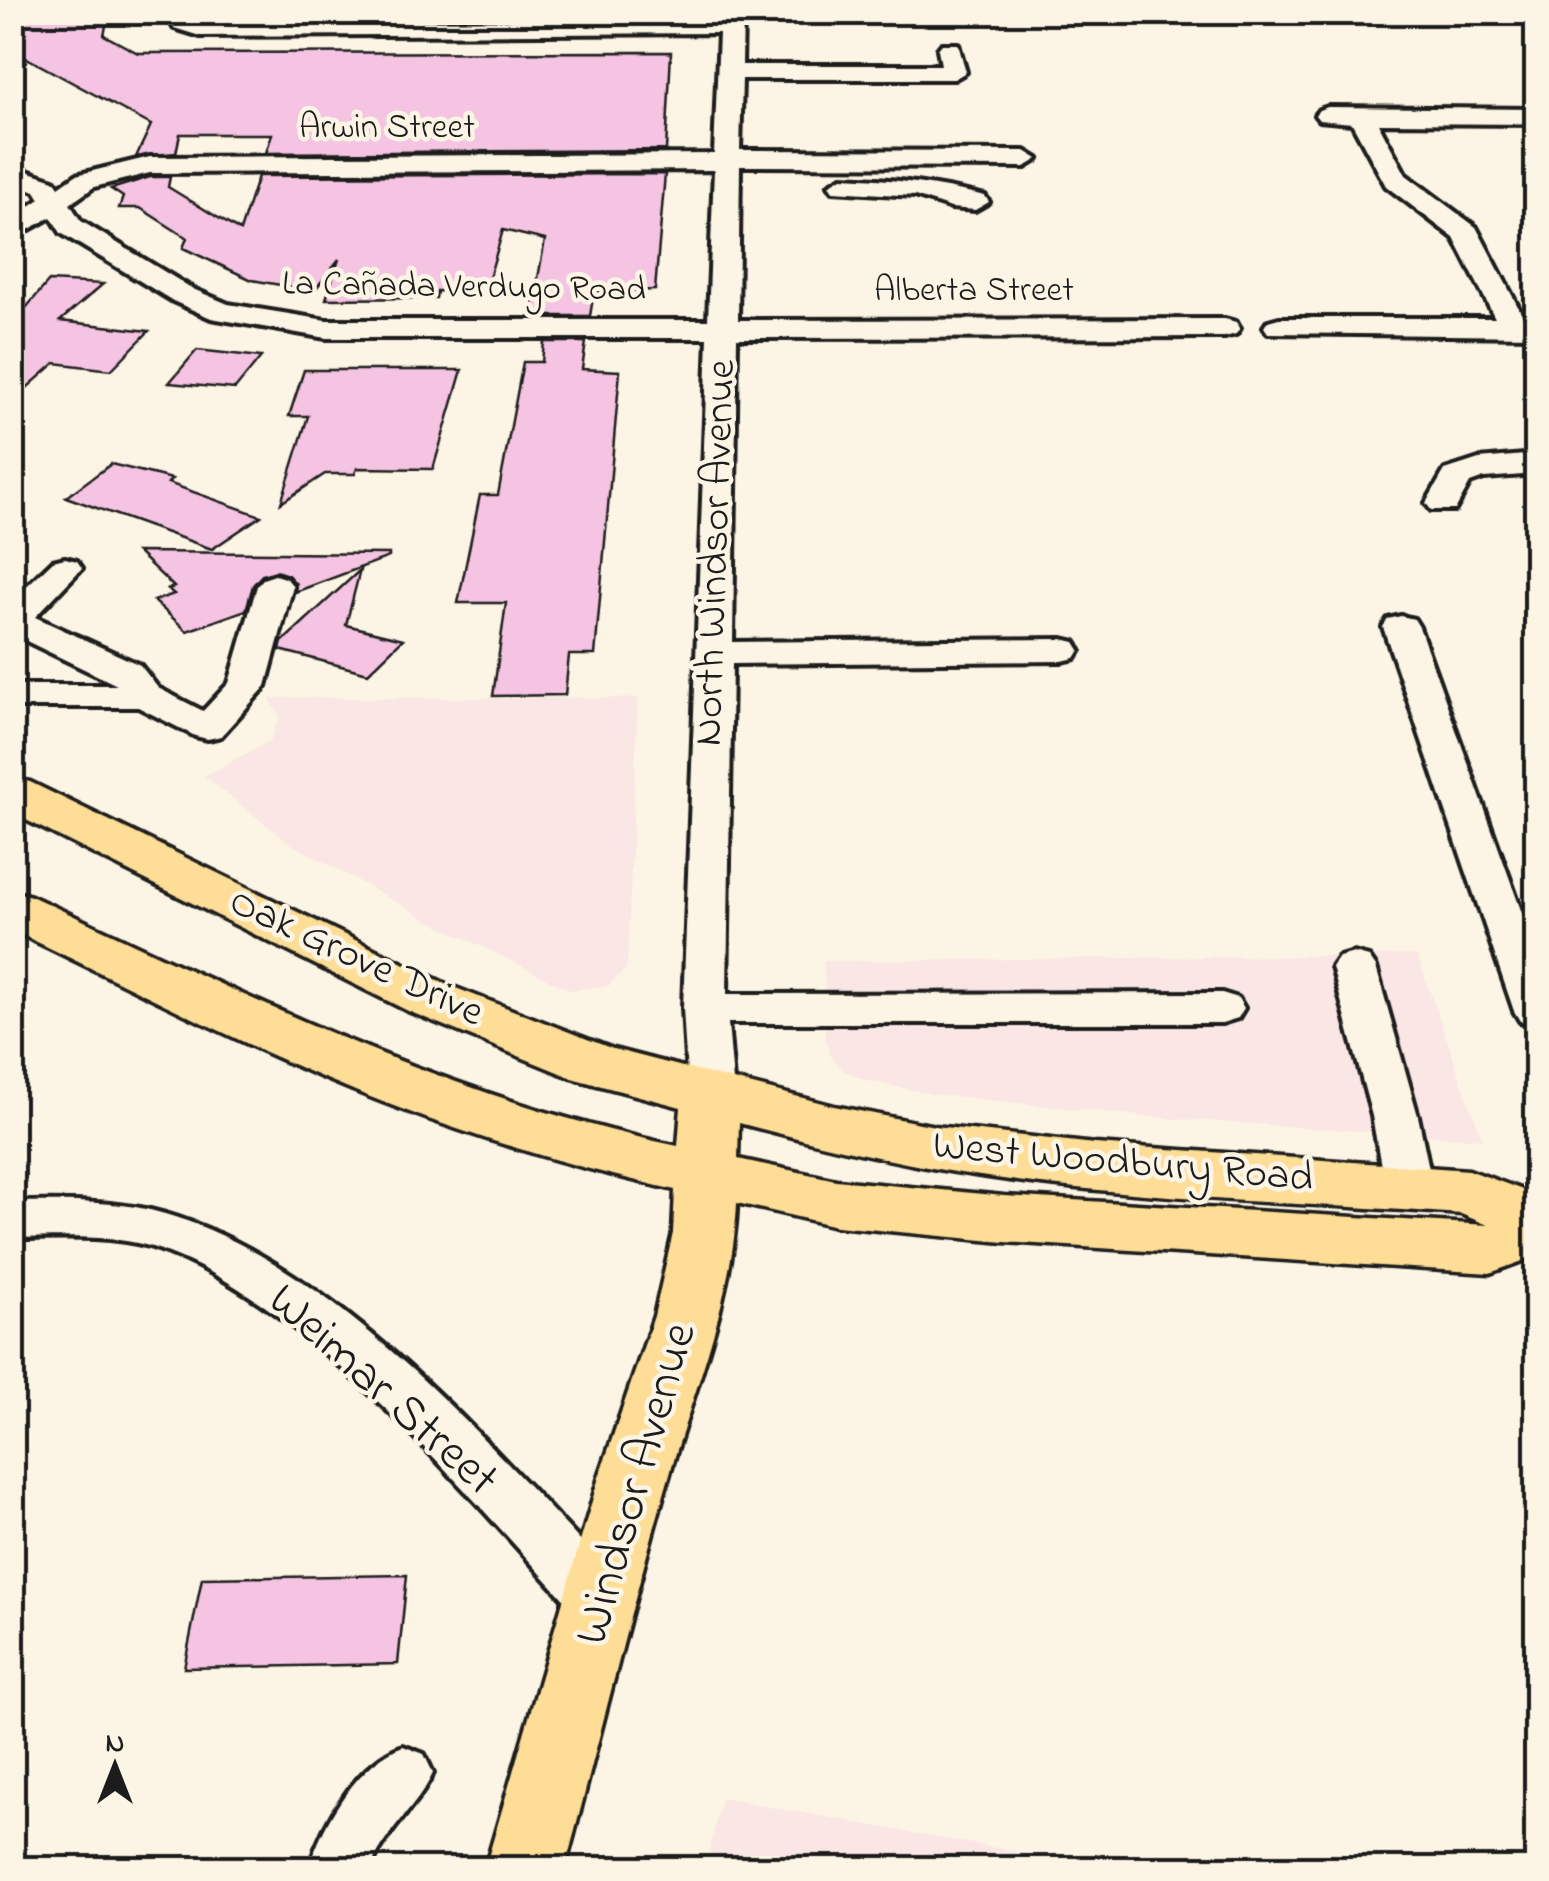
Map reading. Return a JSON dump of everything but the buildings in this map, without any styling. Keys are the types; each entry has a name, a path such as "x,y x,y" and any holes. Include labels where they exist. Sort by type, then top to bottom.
{"main road":[{"name":"Oak Grove Drive","path":"12,792 428,998 596,1065 710,1093"},
{"path":"12,908 293,1042 420,1094 598,1151 710,1175"},
{"name":"Windsor Avenue","path":"525,1868 634,1477 686,1316 702,1245 710,1175 710,1093"},
{"name":"West Woodbury Road","path":"710,1093 834,1127 935,1147 1094,1166 1470,1192 1536,1220"},
{"name":"West Woodbury Road","path":"710,1175 836,1203 1155,1230 1490,1250 1536,1230"}],"street":[{"path":"176,12 182,23 200,28 731,19"},
{"name":"North Windsor Avenue","path":"710,1093 705,1008 731,19"},
{"path":"729,72 954,72 950,49"},
{"path":"1328,116 1536,116"},
{"path":"1362,117 1395,180 1466,233 1525,327"},
{"path":"727,168 1026,159"},
{"name":"Arwin Street","path":"12,230 85,182 126,170 174,163 727,168"},
{"path":"727,168 765,185"},
{"name":"La Cañada Verdugo Road","path":"12,174 45,186 71,227 182,295 221,312 260,321 343,329 722,329"},
{"path":"822,185 919,188 951,200 975,202"},
{"path":"1279,327 1525,327"},
{"name":"Alberta Street","path":"722,329 1225,328"},
{"path":"1443,503 1457,477 1479,468 1536,464"},
{"path":"65,568 12,620 127,673 145,696 208,728 246,686 275,586"},
{"path":"1401,627 1536,1011"},
{"path":"712,653 1062,650"},
{"path":"12,696 145,696"},
{"path":"1354,967 1395,1116 1409,1188"},
{"path":"705,1008 1222,1008"},
{"name":"Weimar Street","path":"12,1220 151,1228 218,1252 234,1262 282,1294 391,1385 602,1602"},
{"path":"340,1868 350,1840 403,1773"}],"shaded area":[{"path":"269,698 638,698 627,968 608,986 570,990 430,921 290,843 204,776 270,741 280,716"},
{"path":"1417,955 1482,1139 1160,1118 932,1094 864,1080 845,1071 831,1057 825,1037 824,961"},
{"path":"721,1798 1106,1868 706,1868"}]}
